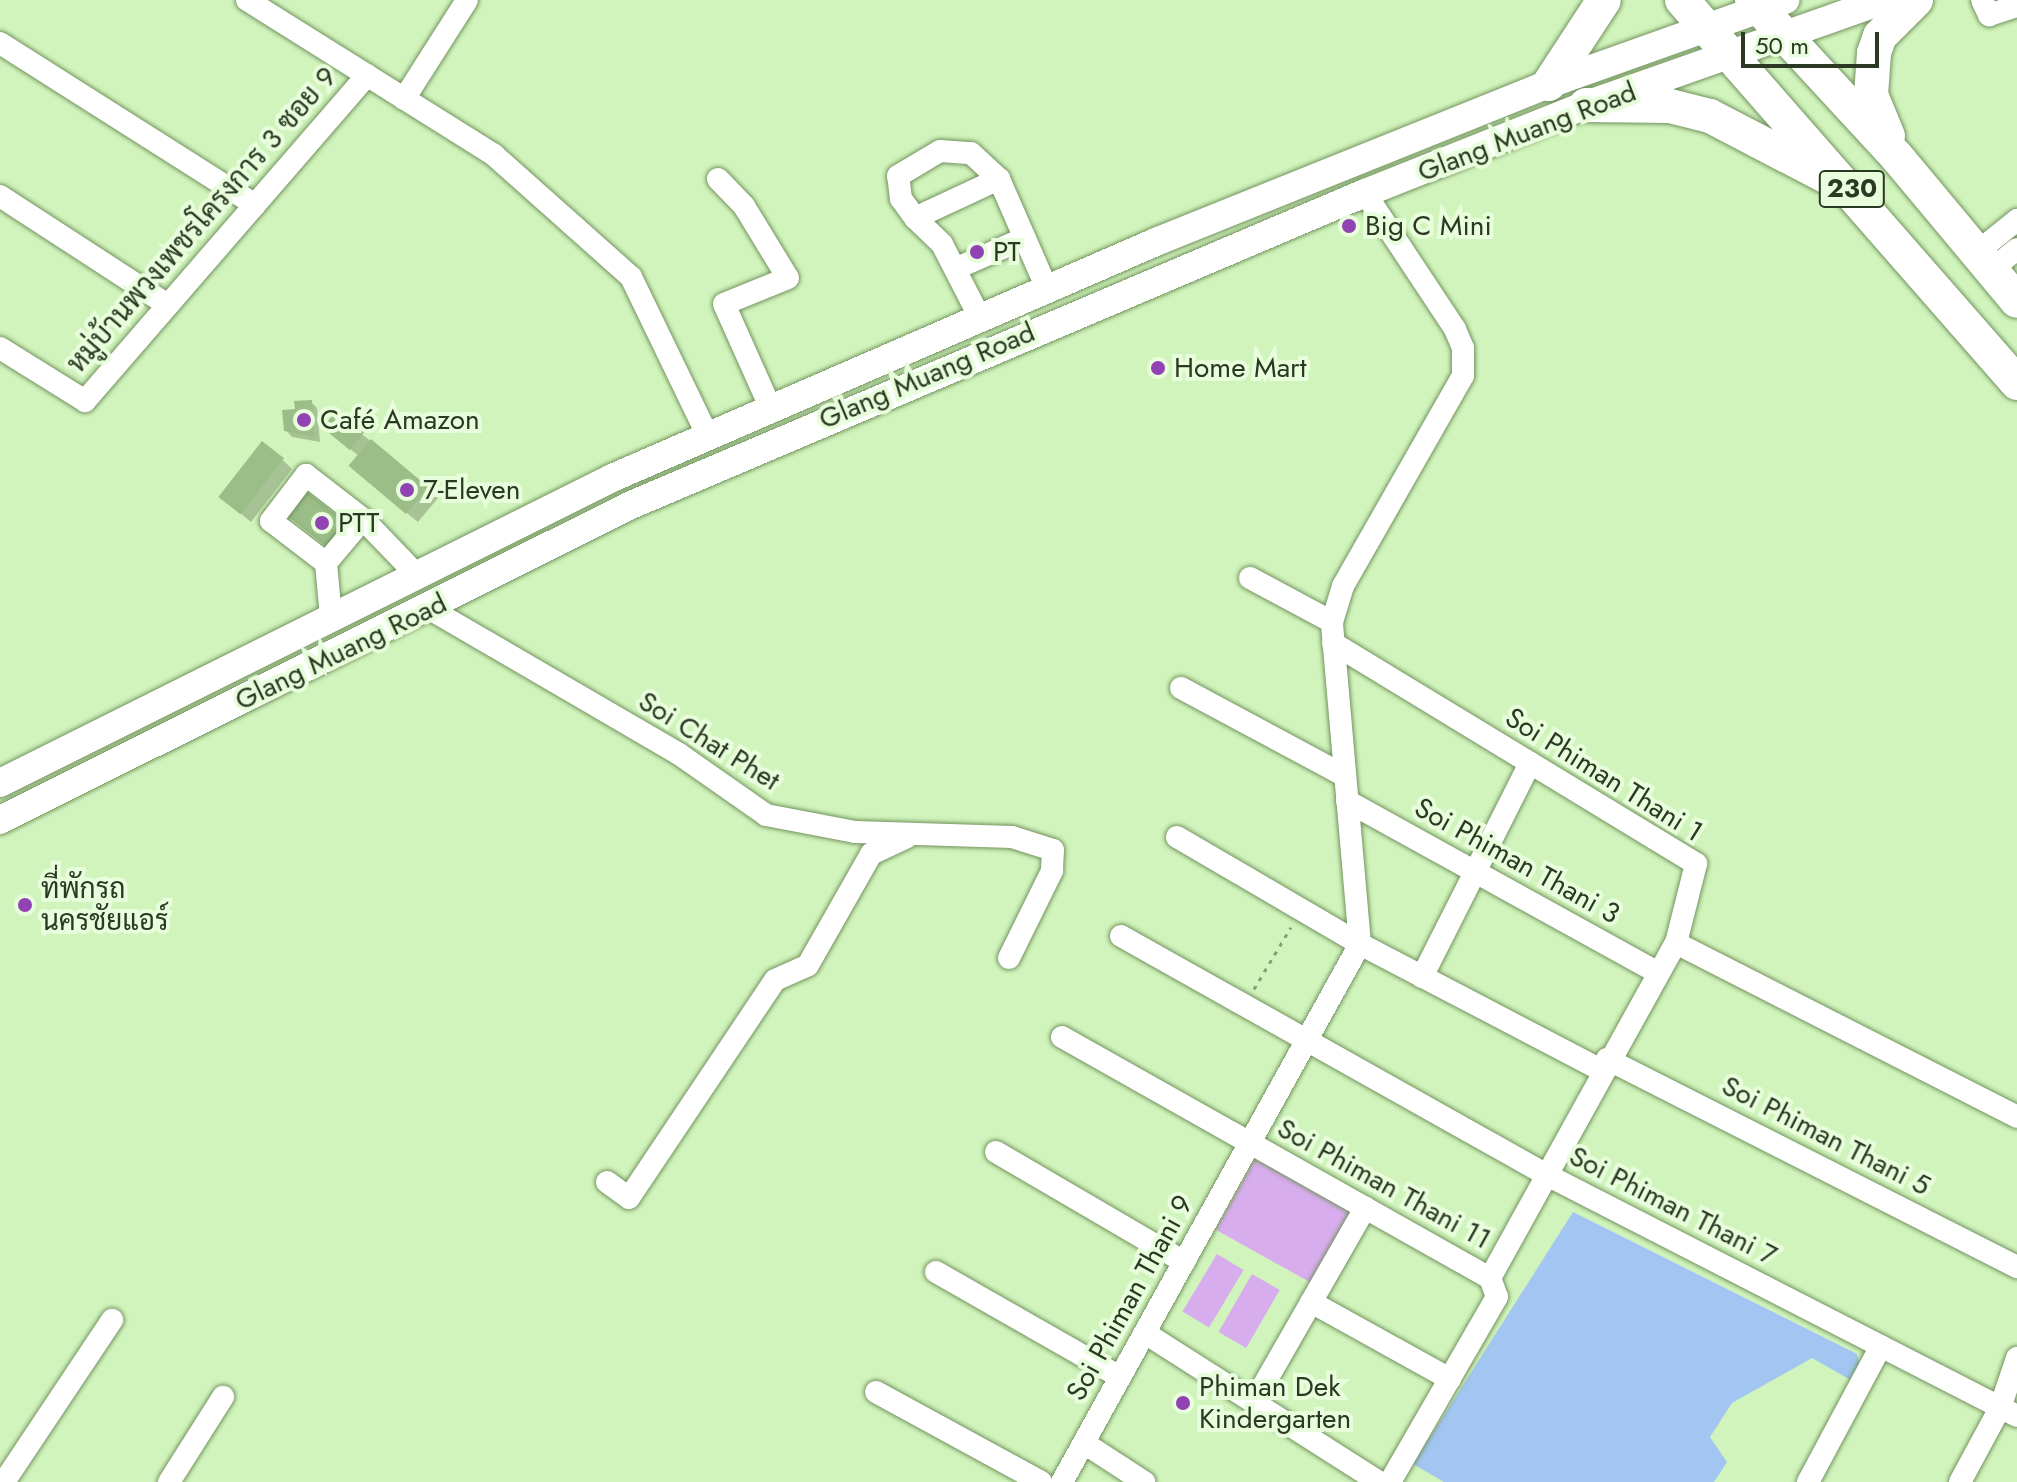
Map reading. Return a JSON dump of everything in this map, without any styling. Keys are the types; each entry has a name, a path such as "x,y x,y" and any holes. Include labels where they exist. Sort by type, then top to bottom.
{"highway":[{"path":"1549,84 1604,0"},
{"name":"230","path":"1682,0 1855,192 2017,383"},
{"path":"1897,157 1871,95 1870,73 1880,36 1916,0"},
{"name":"230","path":"1766,3 1784,35 1995,258 2017,301"},
{"path":"1586,105 1670,106 1710,116 1855,192"}],"main road":[{"name":"Glang Muang Road","path":"0,820 430,609 631,505 1059,319 1365,193 1586,105 1884,0"},
{"name":"Glang Muang Road","path":"0,783 415,573 708,436 1047,289 1549,84 1706,28 1766,3"},
{"path":"1047,289 1059,319"}],"street":[{"path":"247,0 494,155 631,277 708,436"},
{"path":"404,99 467,0"},
{"path":"1982,0 1989,15 2017,6"},
{"path":"0,43 255,205"},
{"name":"หมู่บ้านพวงเพชรโครงการ 3 ซอย 9","path":"0,348 85,401 367,75"},
{"path":"980,318 942,244 915,218 901,199 896,184 904,169 925,158 962,149 981,159 999,179 1047,289"},
{"path":"718,179 744,206 788,278 724,304 771,409"},
{"path":"915,218 999,179"},
{"path":"1360,944 1332,632 1343,586 1463,376 1463,348 1455,329 1365,193"},
{"path":"0,196 168,305"},
{"path":"1995,258 2017,220"},
{"path":"957,268 1025,238"},
{"path":"326,563 271,521 306,475 363,519 415,573"},
{"path":"331,617 326,563 363,519"},
{"name":"Soi Phiman Thani 1","path":"1250,578 1530,763 1696,864 1676,943"},
{"name":"Soi Chat Phet","path":"430,609 679,754 766,815 811,827 912,835 1001,836 1053,850 1052,871 1009,958"},
{"path":"1181,688 1345,776"},
{"path":"1422,977 1530,763"},
{"name":"Soi Phiman Thani 3","path":"1347,801 1658,973"},
{"path":"607,1182 629,1198 775,980 808,965 871,854 912,835"},
{"name":"Soi Phiman Thani 5","path":"1177,837 1422,977 2017,1267"},
{"name":"Soi Phiman Thani 7","path":"1121,936 1545,1174 2008,1412"},
{"path":"1390,1482 1497,1297 1490,1278 1604,1065 1676,943 2017,1117"},
{"name":"Soi Phiman Thani 9","path":"1062,1482 1360,944"},
{"name":"Soi Phiman Thani 11","path":"1062,1037 1490,1278"},
{"path":"996,1152 1184,1262"},
{"path":"1254,1402 1365,1208"},
{"path":"936,1272 1120,1377"},
{"path":"1311,1302 1450,1379"},
{"path":"4,1482 112,1320"},
{"path":"1145,1333 1379,1482"},
{"path":"1808,1482 1881,1346"},
{"path":"1960,1482 2008,1412 2017,1358"},
{"path":"876,1392 1041,1482"},
{"path":"169,1482 223,1397"},
{"path":"1084,1443 1144,1482"}],"path":[{"path":"1244,1005 1301,910"}],"shaded area":[{"path":"1255,1159 1352,1213 1313,1284 1216,1230"},
{"path":"1217,1254 1244,1270 1209,1327 1182,1311"},
{"path":"1252,1274 1280,1290 1246,1348 1218,1332"}],"water":[{"path":"1573,1212 1857,1354 1860,1367 1854,1382 1812,1358 1732,1403 1710,1437 1727,1462 1714,1482 1444,1482 1413,1464"}],"building":[{"path":"312,400 314,437 284,431 282,410 295,409 294,401"},
{"path":"337,410 364,432 350,450 323,428"},
{"path":"371,439 428,487 406,514 349,466"},
{"path":"262,441 284,458 240,514 218,497"},
{"path":"307,492 350,526 331,550 288,516"}],"place":[{"name":"Big C Mini","path":"1349,226"},
{"name":"PT","path":"977,252"},
{"name":"Home Mart","path":"1158,368"},
{"name":"Café Amazon","path":"304,420"},
{"name":"7-Eleven","path":"407,490"},
{"name":"PTT","path":"322,523"},
{"name":"ที่พักรถ นครชัยแอร์","path":"25,905"},
{"name":"Phiman Dek Kindergarten","path":"1183,1403"}]}
